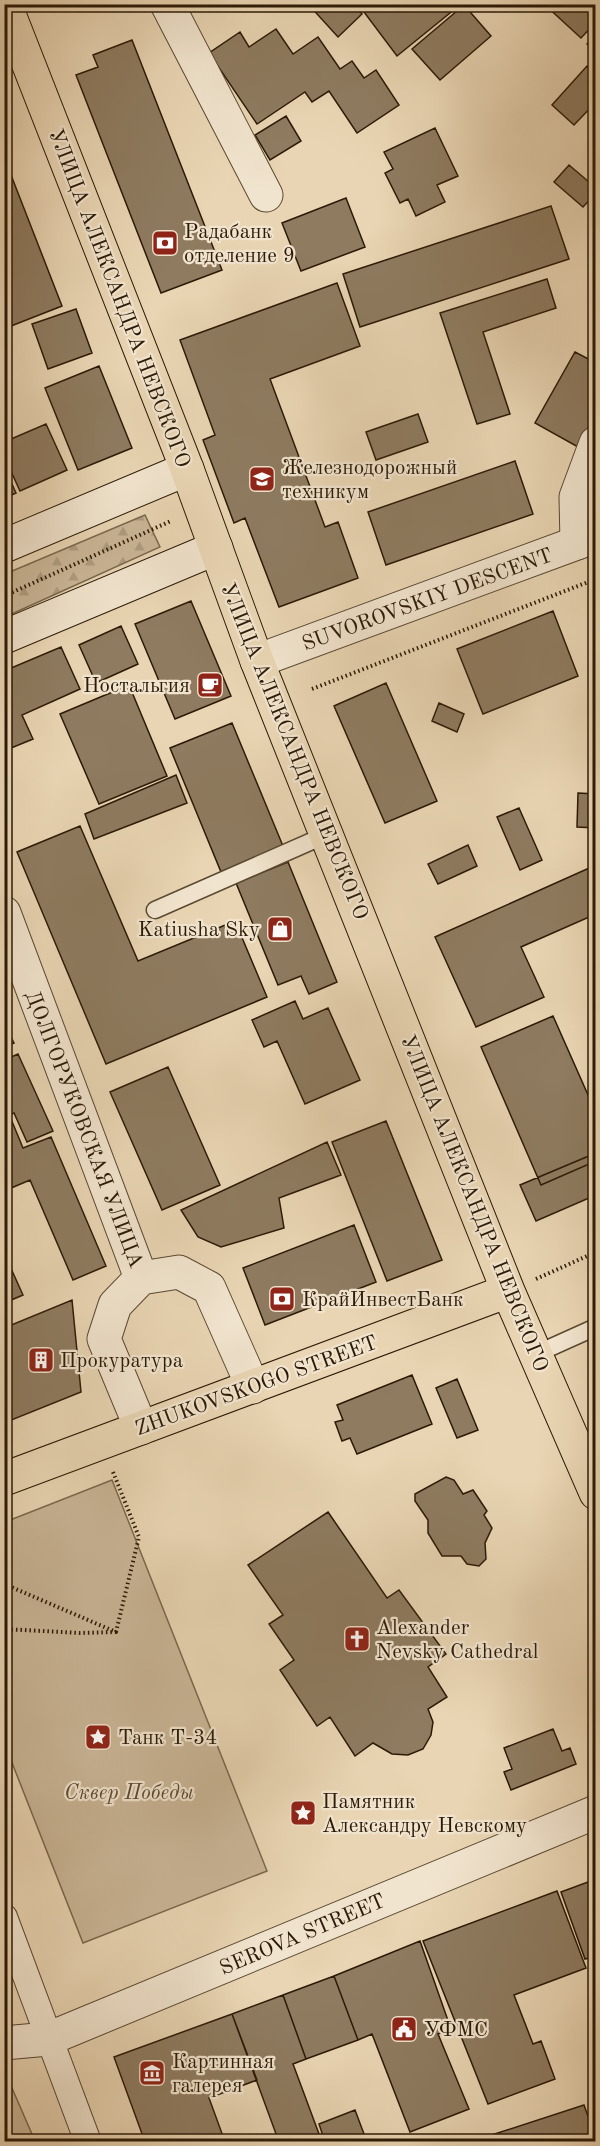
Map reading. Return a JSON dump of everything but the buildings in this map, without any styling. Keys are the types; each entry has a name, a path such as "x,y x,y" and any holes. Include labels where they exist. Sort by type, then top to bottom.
{"main road":[{"name":"УЛИЦА АЛЕКСАНДРА НЕВСКОГО","path":"6,4 12,41 187,469 257,661 328,834 508,1291 596,1494"},
{"name":"ZHUKOVSKOGO STREET","path":"4,1479 508,1291"}],"street":[{"path":"167,4 266,195"},
{"path":"586,540 576,497 596,442"},
{"path":"4,546 187,469"},
{"name":"SUVOROVSKIY DESCENT","path":"257,661 586,540"},
{"path":"4,637 216,548"},
{"name":"ДОЛГОРУКОВСКАЯ УЛИЦА","path":"4,913 141,1278"},
{"path":"141,1428 104,1339 115,1305 141,1278 179,1272 209,1288 253,1386"},
{"name":"SEROVA STREET","path":"4,2043 48,2039 596,1812"},
{"path":"4,1917 88,2142"}],"lane":[{"path":"155,910 328,834"},
{"path":"536,1354 596,1327"}],"path":[{"path":"4,596 180,517"},
{"path":"312,689 596,579"},
{"path":"508,1291 596,1252"},
{"path":"112,1470 139,1537 116,1632"},
{"path":"4,1584 116,1632"},
{"path":"4,1629 116,1632"}],"green space":[{"path":"145,515 160,547 5,617 5,574"},
{"name":"Сквер Победы","path":"112,1480 267,1871 83,1943 5,1745 5,1522"},
{"path":"5,2072 35,2141 5,2141"}],"place":[{"name":"Радабанк отделение 9","path":"165,243"},
{"name":"Железнодорожный техникум","path":"262,479"},
{"name":"Ностальгия","path":"210,685"},
{"name":"Katiusha Sky","path":"280,929"},
{"name":"КрайИнвестБанк","path":"282,1299"},
{"name":"Прокуратура","path":"41,1360"},
{"name":"Alexander Nevsky Cathedral","path":"357,1639"},
{"name":"Танк Т-34","path":"98,1737"},
{"name":"Памятник Александру Невскому","path":"303,1813"},
{"name":"УФМС","path":"404,2029"},
{"name":"Картинная галерея","path":"152,2073"}]}
